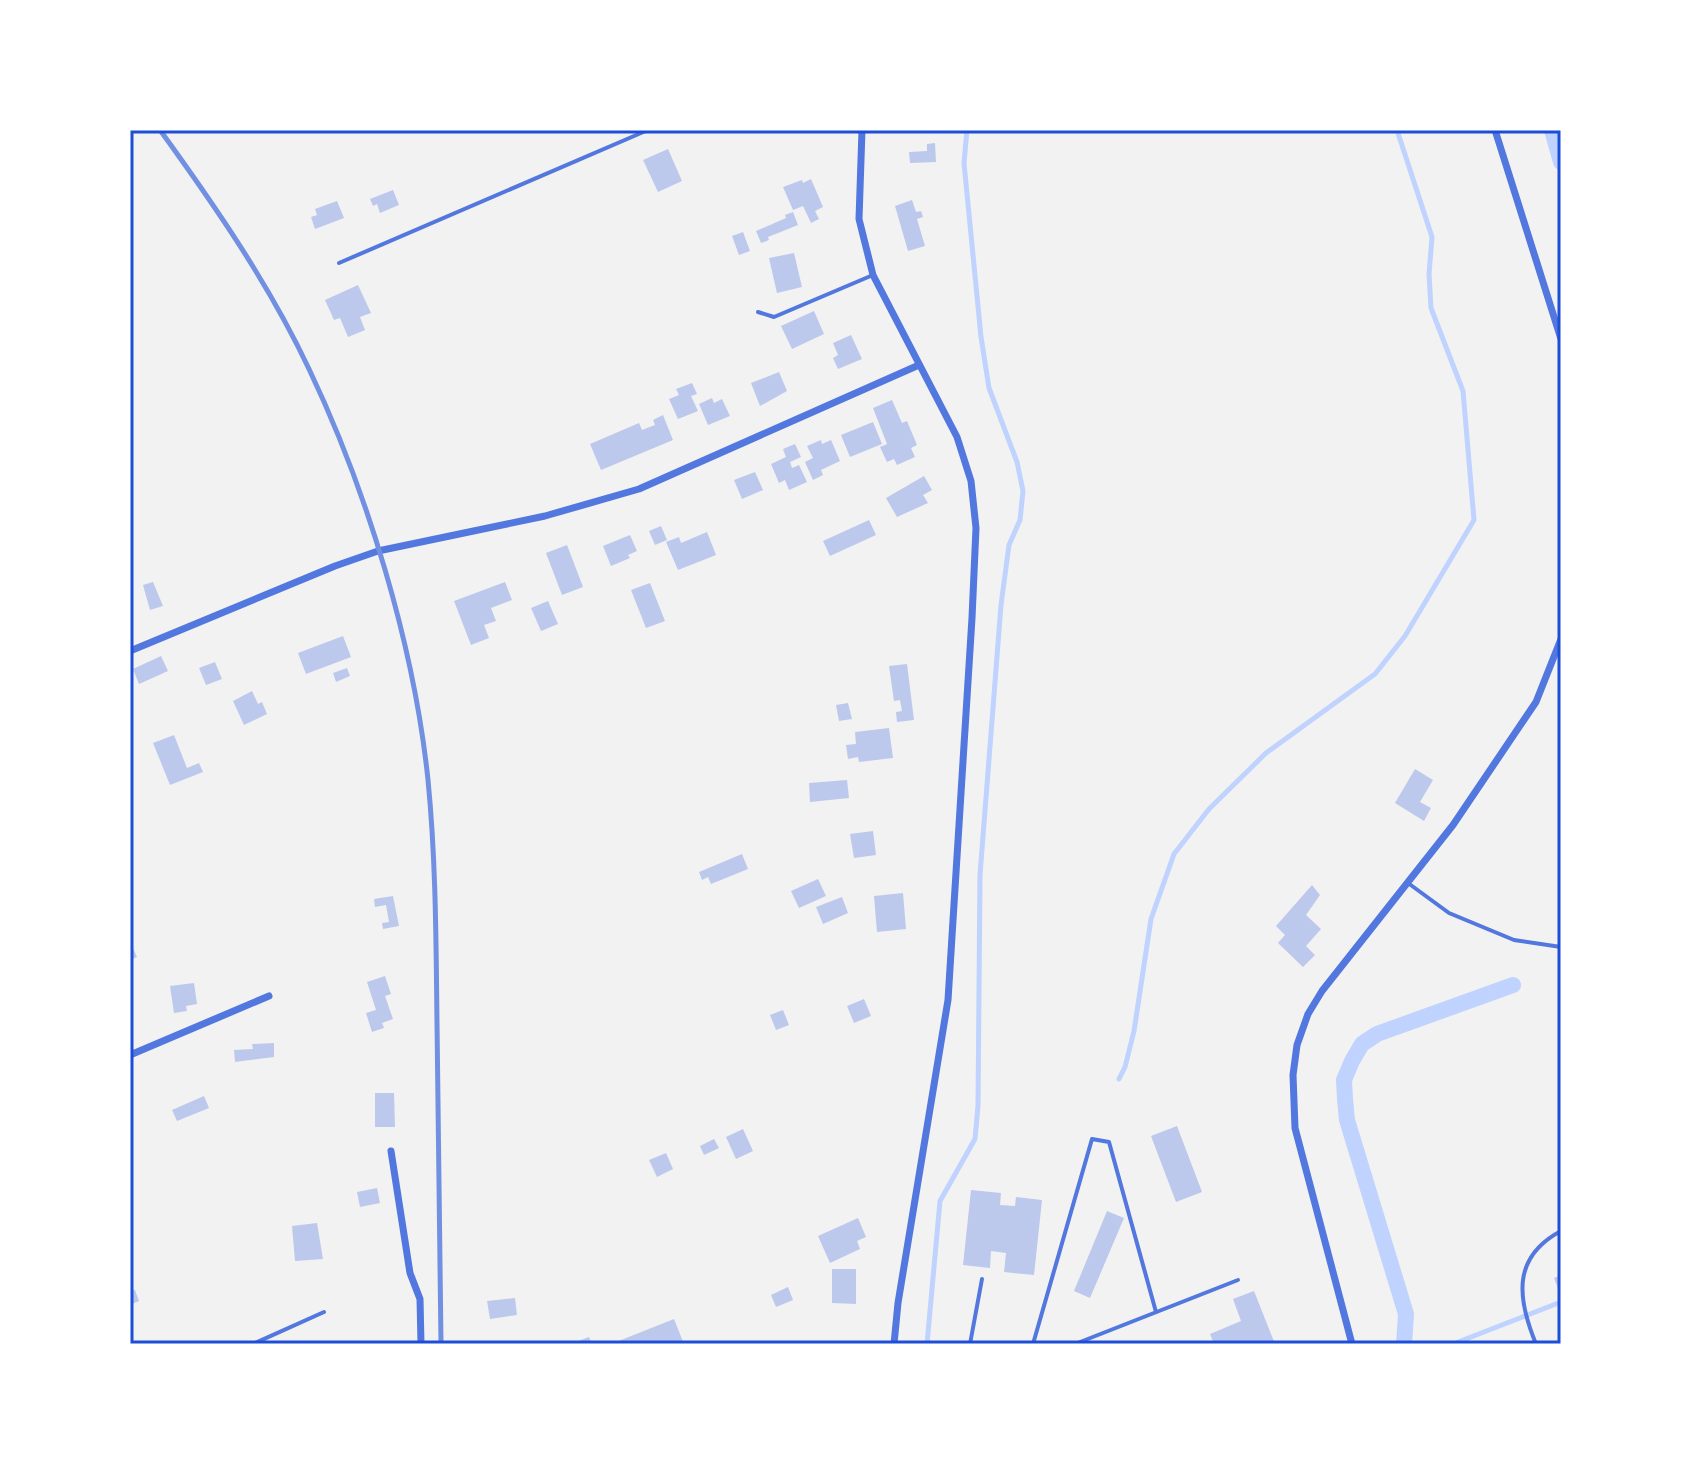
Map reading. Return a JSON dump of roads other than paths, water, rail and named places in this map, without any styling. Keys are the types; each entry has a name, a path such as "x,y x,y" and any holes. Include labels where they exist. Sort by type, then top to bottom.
{"street":[{"path":"862,130 859,219 873,275 957,437 971,481 976,528 948,1000 898,1303 894,1344"},
{"path":"1495,130 1561,339"},
{"path":"130,651 378,551 545,516 639,489 919,365"},
{"path":"1352,1344 1295,1128 1293,1075 1297,1045 1308,1014 1322,991 1453,825 1536,702 1561,639"},
{"path":"130,1055 269,996"},
{"path":"391,1151 410,1273 420,1299 421,1344"}],"lane":[{"path":"339,263 648,130"},
{"path":"758,312 774,317 873,275"},
{"path":"1408,883 1449,913 1488,930 1514,940 1561,947"},
{"path":"1033,1344 1092,1139 1109,1142 1156,1312"},
{"path":"1536,1344 1522,1295 1524,1269 1530,1255 1540,1244 1561,1231"},
{"path":"970,1344 982,1279"},
{"path":"1075,1344 1238,1280"},
{"path":"253,1344 324,1312"}],"waterway":[{"path":"927,1344 940,1201 975,1139 980,875 1001,605 1009,545 1020,520 1023,491 1017,462 989,388 981,337 964,163 967,130"},
{"path":"1119,1079 1134,1031 1151,919 1174,854 1209,809 1266,753 1375,674 1405,636 1474,520 1463,391 1431,308 1429,274 1432,237 1397,130"},
{"path":"1552,130 1561,162"},
{"path":"1404,1344 1406,1314 1347,1120 1344,1080 1362,1044 1377,1034 1513,985"},
{"path":"1453,1344 1561,1302"}],"railway":[{"path":"160,130 240,246 277,306 309,369 368,517 412,676 428,780 433,841 441,1344"}]}
